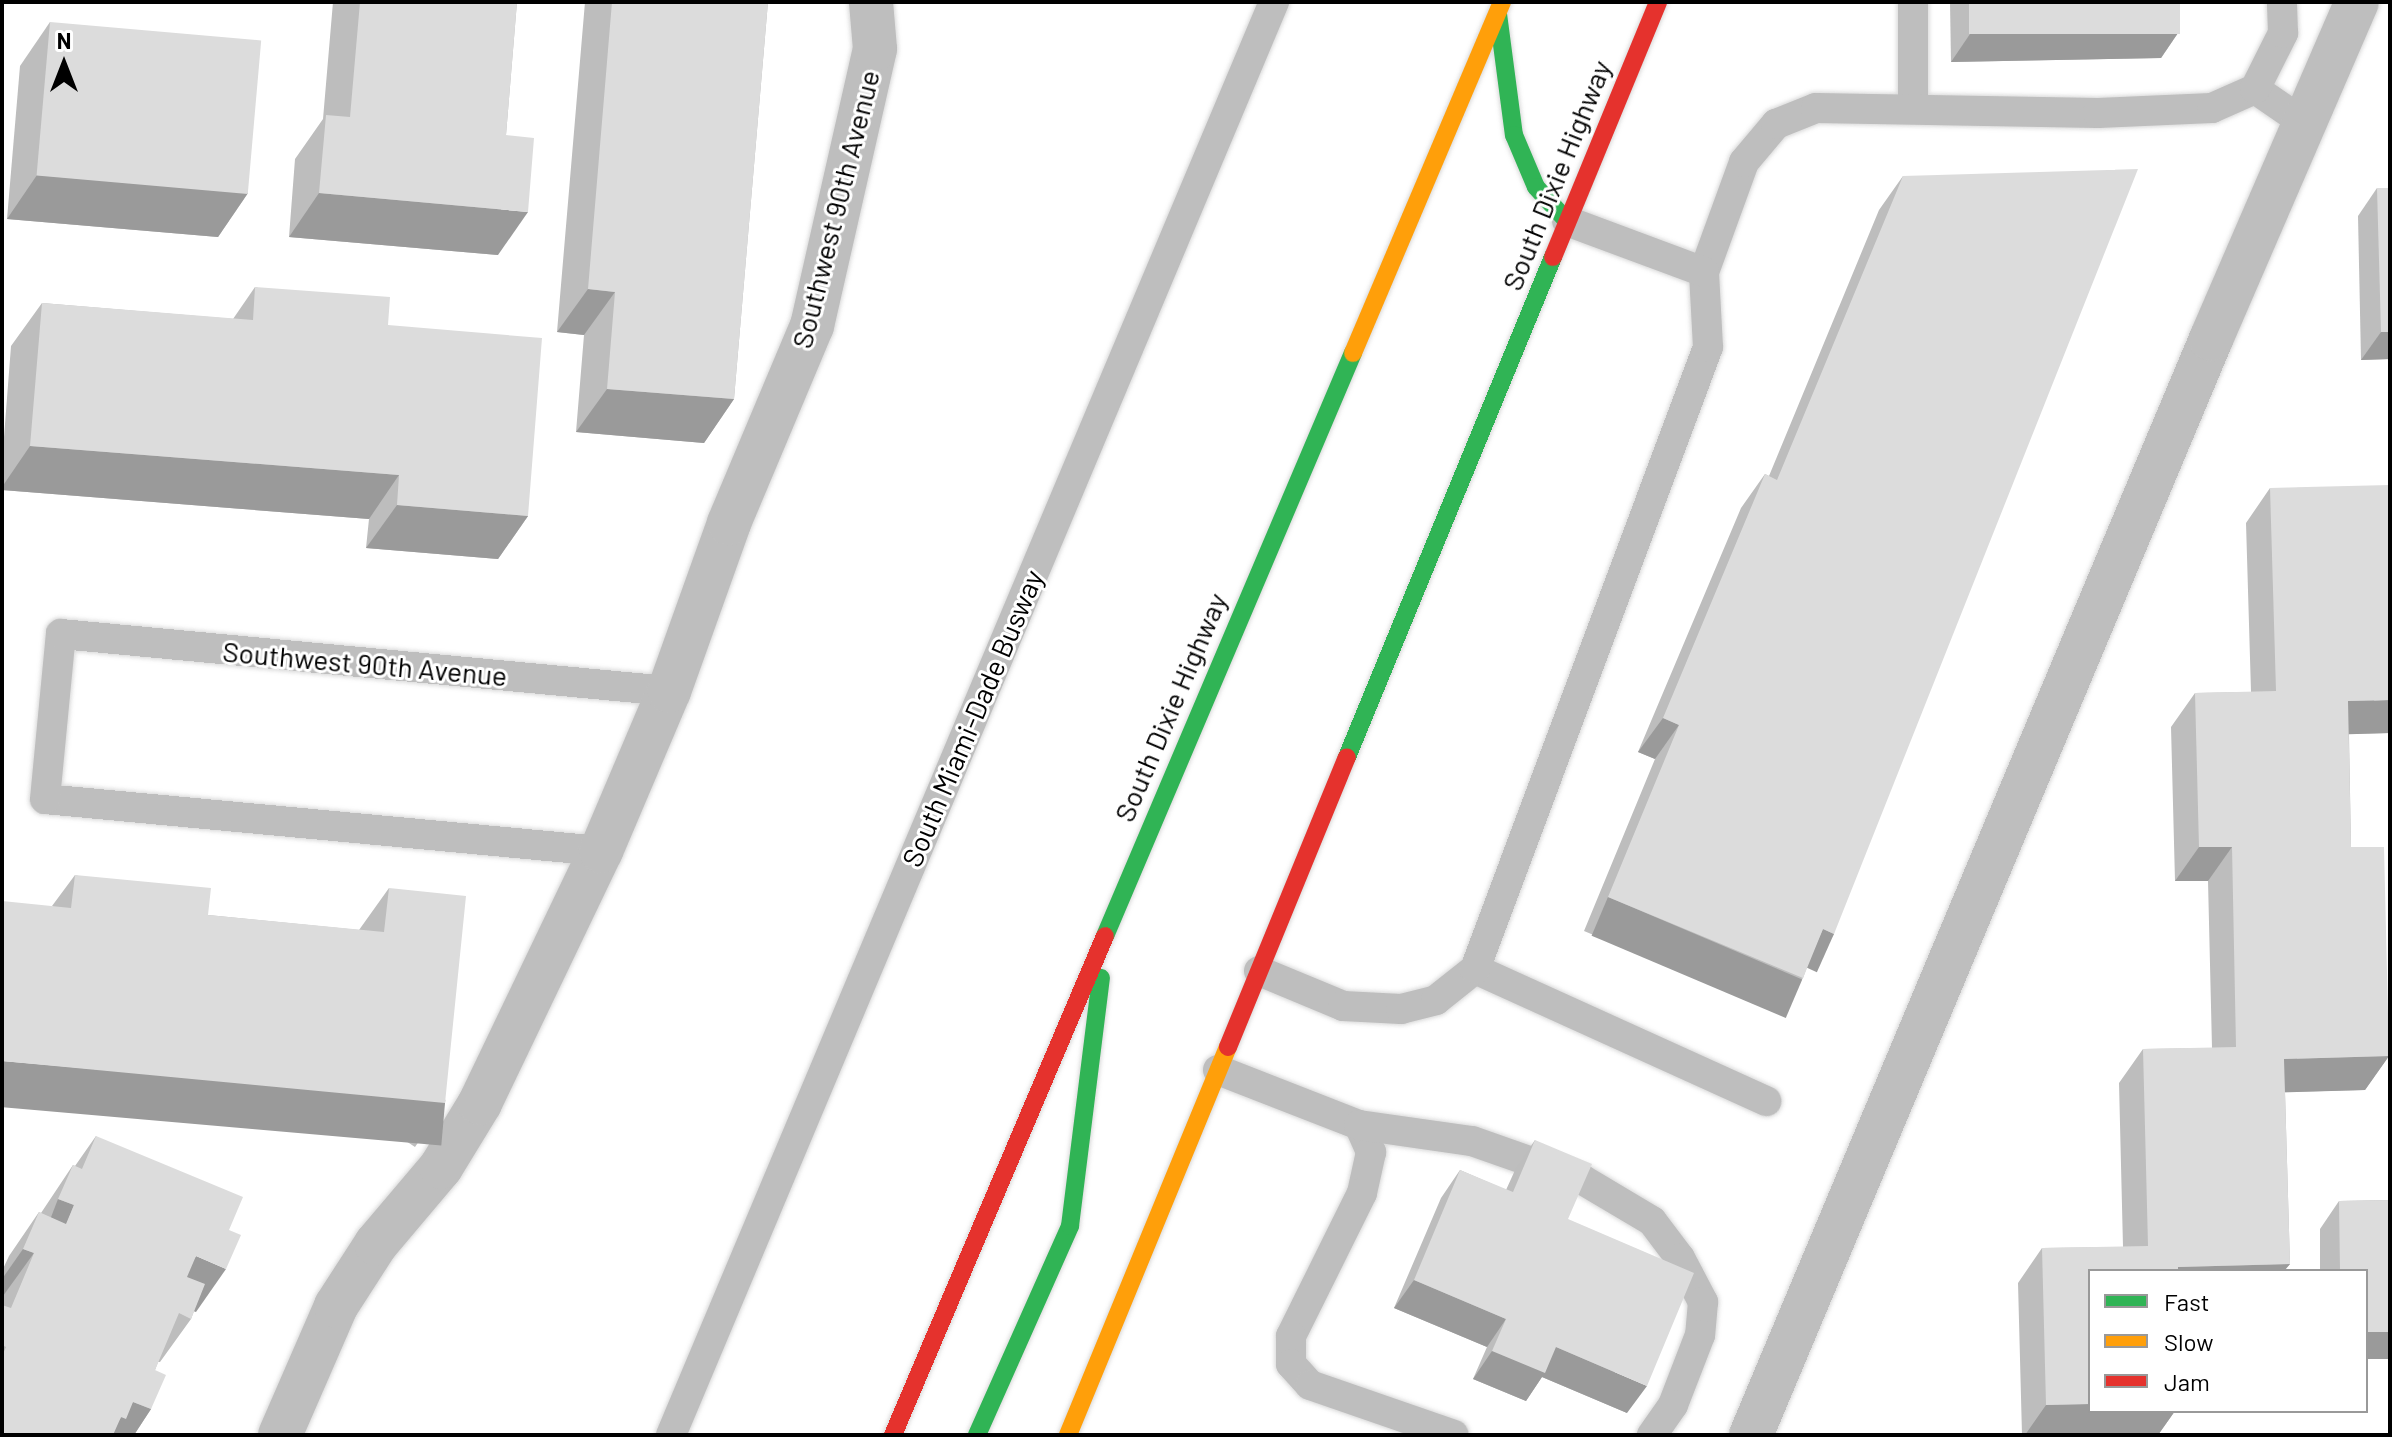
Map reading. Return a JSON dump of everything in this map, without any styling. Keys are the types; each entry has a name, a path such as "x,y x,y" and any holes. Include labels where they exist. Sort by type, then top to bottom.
{"highway":[{"name":"South Dixie Highway","path":"1068,1435 1658,2"},
{"name":"South Dixie Highway","path":"893,1435 1500,7"},
{"path":"1500,7 1514,135 1536,187 1567,221"},
{"path":"977,1435 1070,1226 1108,924"}],"street":[{"name":"Southwest 90th Avenue","path":"669,691 729,523 812,326 875,49 871,2"},
{"path":"1751,1435 2211,339 2357,2"},
{"path":"280,1435 336,1306 376,1244 441,1167 480,1103 601,851 669,691"}],"lane":[{"name":"South Miami-Dade Busway","path":"671,1435 1274,2"},
{"path":"1913,2 1913,109"},
{"path":"1259,971 1343,1006 1401,1009 1436,1000 1475,969 1708,347 1704,272 1744,162 1776,124 1816,108 2098,113 2212,108 2255,89 2283,33 2282,2"},
{"path":"2255,89 2306,124"},
{"path":"1567,221 1704,272"},
{"name":"Southwest 90th Avenue","path":"601,851 45,799 61,634 669,691"},
{"path":"1475,969 1766,1101"},
{"path":"1218,1070 1359,1125 1472,1141 1583,1180 1652,1221 1680,1258 1703,1302 1700,1335 1673,1405 1652,1435"},
{"path":"1359,1125 1371,1152 1362,1193 1291,1336 1291,1364 1310,1385 1454,1435"}],"building":[{"path":"360,2 517,2 506,135 534,138 528,212 319,193 326,115 350,117"},
{"path":"612,2 768,2 734,399 607,389 615,292 588,289"},
{"path":"1969,2 2180,2 2180,34 1969,34"},
{"path":"50,22 261,40 248,194 37,175"},
{"path":"2138,169 1834,934 1823,929 1803,978 1608,897 1679,725 1663,718 1765,474 1777,480 1903,176"},
{"path":"2377,188 2390,188 2390,332 2381,332"},
{"path":"255,287 390,297 388,325 542,338 528,516 397,505 399,475 30,446 42,303 253,320"},
{"path":"2390,485 2390,700 2348,701 2351,847 2384,847 2389,1056 2284,1059 2290,1264 2088,1269 2088,1404 2046,1405 2042,1248 2148,1246 2143,1049 2236,1047 2232,847 2199,847 2195,693 2276,691 2270,488"},
{"path":"75,875 211,888 208,915 384,932 389,888 466,896 445,1103 2,1061 2,901 71,908"},
{"path":"96,1136 243,1197 229,1230 241,1235 226,1269 196,1256 187,1277 205,1284 191,1319 179,1313 155,1370 166,1375 151,1409 133,1402 126,1419 121,1417 113,1435 2,1435 2,1356 6,1347 2,1345 2,1305 11,1308 34,1253 23,1249 39,1212 66,1224 74,1205 58,1199 73,1165 82,1169"},
{"path":"1535,1140 1592,1164 1568,1219 1694,1273 1647,1386 1556,1347 1545,1373 1492,1351 1506,1319 1414,1280 1460,1170 1513,1192"},
{"path":"2390,1200 2390,1332 2368,1332 2368,1269 2340,1269 2339,1201"}],"traffic: fast":[{"path":"1498,14 1514,135 1536,187 1567,221"},
{"path":"1347,757 1553,257"},
{"path":"1105,936 1353,353"},
{"path":"977,1435 1070,1226 1101,978"}],"traffic: slow":[{"path":"1353,353 1502,2"},
{"path":"1068,1435 1228,1047"}],"traffic: jam":[{"path":"1553,257 1658,2"},
{"path":"1228,1047 1347,757"},
{"path":"893,1435 1105,936"}]}
